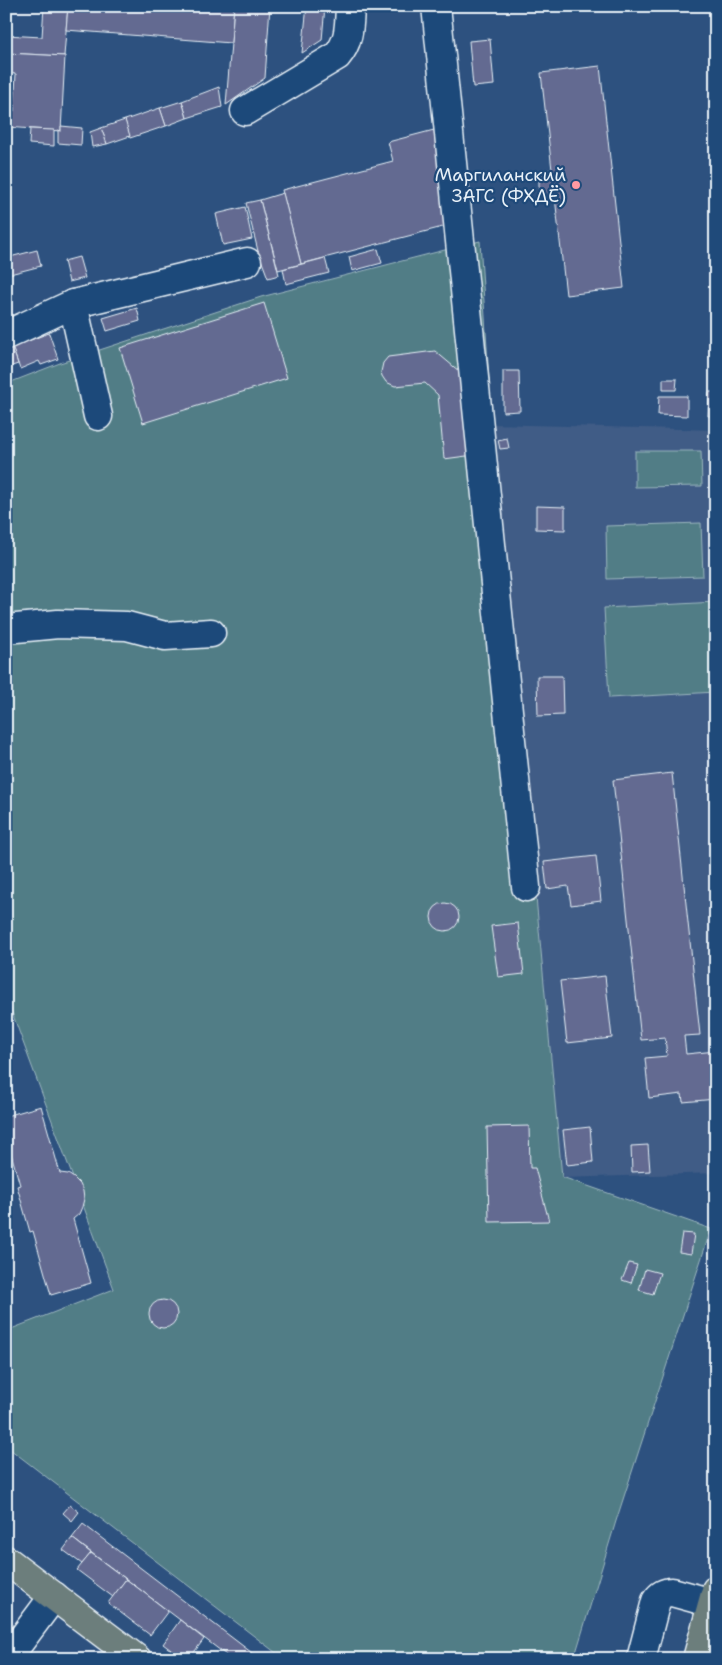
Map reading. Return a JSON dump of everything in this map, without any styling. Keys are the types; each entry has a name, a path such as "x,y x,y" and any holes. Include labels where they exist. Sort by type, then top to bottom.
{"main road":[{"path":"6,1560 137,1659"},
{"path":"697,1659 710,1633 714,1597"}],"street":[{"path":"245,110 337,56 344,48 348,37 350,6"},
{"path":"436,6 526,887"},
{"path":"6,335 73,304 247,262"},
{"path":"73,304 98,416"},
{"path":"6,629 58,624 127,626 165,636 211,633"},
{"path":"641,1659 659,1596 666,1592 672,1592 714,1597"},
{"path":"7,1659 54,1596"}],"shaded area":[{"path":"492,424 716,430 716,1173 562,1178"}],"green space":[{"path":"480,241 492,424 562,1177 711,1229 616,1521 574,1659 284,1659 6,1446 6,1331 114,1289 6,996 6,384 60,363 261,297"},
{"path":"635,451 701,451 702,486 635,487"},
{"path":"701,523 703,576 607,579 606,526"},
{"path":"716,602 716,692 609,698 604,608"}],"building":[{"path":"44,6 68,6 64,56 6,53 6,35 42,37"},
{"path":"68,6 234,6 231,43 66,30"},
{"path":"234,6 270,6 265,78 226,105"},
{"path":"307,6 325,6 322,40 302,53"},
{"path":"490,39 494,85 473,87 469,41"},
{"path":"6,53 65,56 61,131 6,127 6,111 14,111 16,74 6,73"},
{"name":"Маргиланский ЗАГС (ФХДЁ)","path":"600,66 624,288 566,295 555,197 544,198 539,189 541,171 552,170 541,73"},
{"path":"219,87 222,107 187,118 182,101"},
{"path":"182,101 187,118 166,126 160,108"},
{"path":"160,108 166,126 130,138 125,120"},
{"path":"125,120 130,136 107,144 101,128"},
{"path":"61,126 82,128 81,145 58,143 58,130 61,131"},
{"path":"101,128 107,144 92,147 90,132"},
{"path":"30,129 54,130 54,146 29,144"},
{"path":"434,130 458,223 301,264 282,190 393,161 388,142"},
{"path":"283,193 301,264 278,270 260,200"},
{"path":"260,200 279,275 268,278 258,251 246,203"},
{"path":"245,207 252,239 223,245 216,214"},
{"path":"378,249 382,263 352,271 349,257"},
{"path":"37,250 41,266 6,275 6,258"},
{"path":"79,257 85,278 69,282 64,261"},
{"path":"325,258 329,273 286,284 283,269"},
{"path":"264,303 287,378 143,423 120,348"},
{"path":"137,308 140,321 107,331 103,318"},
{"path":"49,333 58,359 41,365 39,361 20,369 12,347"},
{"path":"12,347 18,364 6,368 6,349"},
{"path":"435,351 466,377 474,455 444,459 438,395 425,383 395,386 386,382 382,376 383,363 388,357"},
{"path":"503,371 519,371 520,411 503,412"},
{"path":"663,379 677,379 676,390 663,390"},
{"path":"709,392 716,392 716,416 708,416"},
{"path":"659,396 687,396 687,416 658,415"},
{"path":"507,438 509,448 500,449 498,440"},
{"path":"536,506 565,507 565,530 536,529"},
{"path":"537,676 562,676 563,715 538,716"},
{"path":"672,773 700,1035 684,1036 686,1054 716,1051 716,1099 683,1102 682,1094 649,1098 645,1058 667,1056 665,1038 641,1040 613,780"},
{"path":"596,856 601,901 571,905 568,886 547,889 544,862"},
{"path":"445,903 455,907 459,917 455,927 445,931 435,927 431,917 435,907"},
{"path":"518,923 524,974 498,977 491,926"},
{"path":"605,976 612,1038 567,1043 560,981"},
{"path":"41,1106 60,1173 68,1174 74,1178 80,1184 83,1191 82,1207 79,1214 73,1219 91,1283 51,1295 33,1231 30,1232 17,1186 20,1185 6,1136 6,1116"},
{"path":"529,1126 530,1168 535,1168 549,1221 489,1222 487,1127"},
{"path":"590,1127 593,1162 567,1165 563,1130"},
{"path":"648,1145 650,1171 632,1172 631,1146"},
{"path":"682,1233 694,1234 691,1254 679,1252"},
{"path":"629,1263 637,1265 631,1283 622,1280"},
{"path":"645,1269 660,1273 653,1294 639,1290"},
{"path":"163,1300 173,1304 177,1314 173,1324 163,1328 153,1324 149,1314 153,1304"},
{"path":"70,1505 79,1512 72,1521 63,1513"},
{"path":"83,1524 260,1659 231,1659 72,1538"},
{"path":"72,1538 91,1553 82,1564 63,1550"},
{"path":"91,1553 126,1579 113,1597 77,1570"},
{"path":"126,1579 168,1611 150,1635 108,1603"},
{"path":"180,1620 204,1639 189,1659 183,1659 163,1644"}],"place":[{"name":"Маргиланский ЗАГС (ФХДЁ)","path":"576,185"}]}
